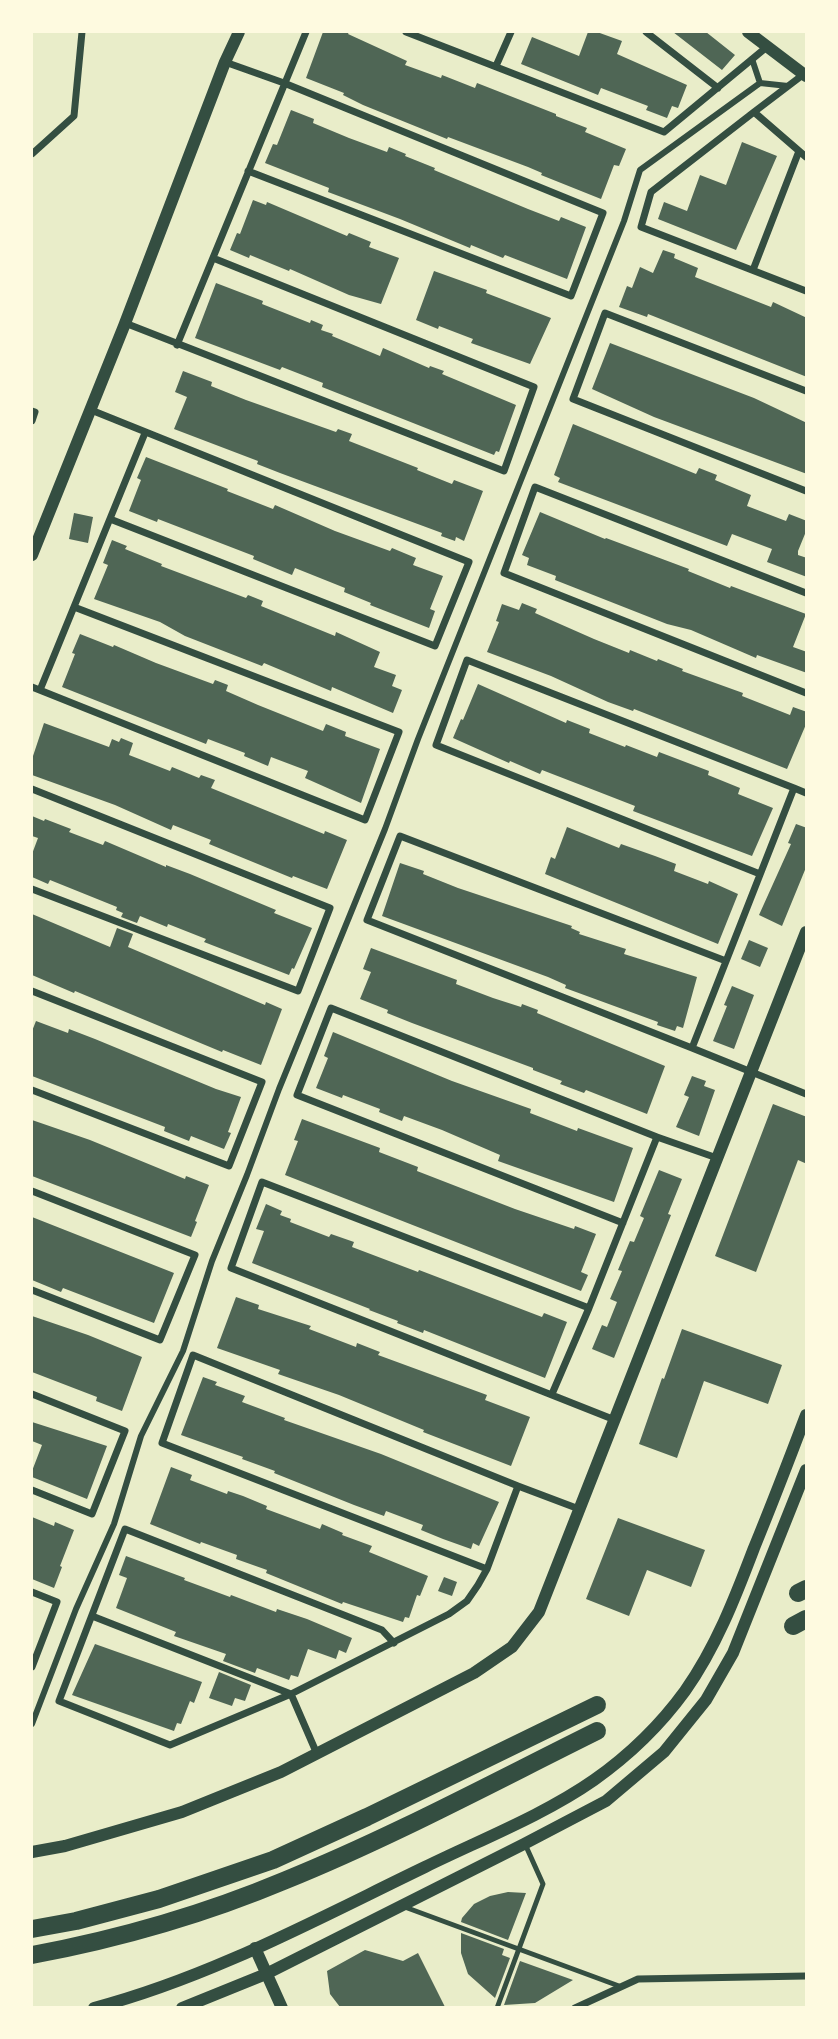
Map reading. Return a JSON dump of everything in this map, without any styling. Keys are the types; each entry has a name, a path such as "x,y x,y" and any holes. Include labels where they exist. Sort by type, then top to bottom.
{"highway":[{"path":"32,1929 76,1921 159,1899 273,1860 597,1705"},
{"path":"32,1955 76,1947 168,1922 284,1881 377,1840 597,1731"}],"street":[{"path":"32,154 74,116 82,32"},
{"path":"32,555 239,32"},
{"path":"177,345 306,32"},
{"path":"407,32 664,132 768,46"},
{"path":"496,66 511,32"},
{"path":"646,32 718,88"},
{"path":"748,32 805,75 651,192 641,227 807,291"},
{"path":"752,60 760,83"},
{"path":"225,62 284,83 603,213 571,296 248,171"},
{"path":"32,1724 76,1609 114,1524 141,1436 183,1351 212,1261 624,221 640,170 760,83 788,86"},
{"path":"754,112 807,156"},
{"path":"753,270 799,151"},
{"path":"125,323 504,471 534,387 213,258"},
{"path":"807,391 605,313 573,399 807,491"},
{"path":"91,410 469,562 435,646 110,519"},
{"path":"32,411 35,412 32,421"},
{"path":"40,690 145,433"},
{"path":"807,593 535,487 504,573 807,693"},
{"path":"32,687 365,820 399,732 74,607"},
{"path":"760,874 436,745 467,660 807,793"},
{"path":"692,1048 794,788"},
{"path":"32,789 330,908 298,991 32,889"},
{"path":"726,961 400,836 367,920 807,1094"},
{"path":"32,1852 65,1846 183,1812 281,1772 474,1673 513,1647 539,1612 807,932"},
{"path":"32,990 262,1082 229,1166 32,1090"},
{"path":"623,1223 297,1095 331,1008 657,1137 718,1158"},
{"path":"552,1394 657,1137"},
{"path":"589,1308 262,1182 231,1268 615,1420"},
{"path":"32,1191 195,1255 160,1340 32,1290"},
{"path":"487,1569 162,1443 193,1355 579,1509"},
{"path":"32,1394 125,1431 92,1514 32,1490"},
{"path":"94,2007 137,1997 188,1979 551,1805 594,1780 642,1740 684,1692 714,1644 740,1586 807,1415"},
{"path":"182,2007 265,1974 606,1801 664,1752 706,1700 733,1653 807,1470"},
{"path":"394,1643 382,1630 125,1530 59,1701 170,1745 291,1694 394,1643 449,1614 467,1601 487,1569 518,1486"},
{"path":"32,1592 57,1602 32,1667"},
{"path":"92,1616 291,1694 317,1754"},
{"path":"255,1948 282,2007"},
{"path":"575,2007 638,1979 807,1976"}],"lane":[{"path":"497,2007 543,1884 524,1844"},
{"path":"399,1905 619,1986"}],"building":[{"path":"323,32 349,32 348,34 407,61 405,65 475,88 477,83 587,128 585,132 626,149 619,166 614,165 601,199 541,175 542,173 528,167 448,137 447,139 363,105 343,95 344,93 306,78"},
{"path":"588,32 597,32 622,41 617,54 687,85 678,108 672,106 667,118 646,110 648,106 601,88 598,95 521,64 532,37 579,56"},
{"path":"673,32 706,32 735,55 722,70"},
{"path":"291,110 314,119 313,123 349,138 387,152 389,147 406,154 405,156 435,168 434,170 528,209 559,221 561,217 586,227 567,279 505,255 503,258 471,245 470,248 328,192 329,188 265,163 273,144 277,145"},
{"path":"742,142 777,156 736,250 658,219 664,202 687,211 700,175 726,185"},
{"path":"253,200 266,205 267,202 347,236 349,233 371,242 369,247 399,258 381,304 349,295 290,269 289,271 230,250 237,233 240,234"},
{"path":"663,250 698,268 695,277 771,307 773,302 807,318 807,377 648,314 647,317 619,307 627,286 632,288 640,267 653,273"},
{"path":"434,271 487,290 486,293 551,318 530,364 471,343 473,339 416,320"},
{"path":"216,283 310,323 311,320 323,325 321,330 333,334 332,336 380,356 383,348 429,368 430,366 444,371 442,374 516,405 499,452 496,451 494,455 322,387 323,383 195,338"},
{"path":"610,343 754,398 807,423 807,474 654,417 592,389"},
{"path":"183,371 212,382 211,386 246,400 336,432 338,429 352,434 349,441 452,484 454,480 483,491 464,541 456,537 455,541 441,536 442,533 280,473 257,464 258,461 174,429 187,397 175,392"},
{"path":"573,424 696,474 699,468 717,475 715,480 751,495 747,506 786,521 789,514 807,521 798,555 807,558 807,577 767,562 772,549 732,534 727,546 558,482 560,478 554,475"},
{"path":"146,457 273,509 275,505 335,531 416,558 413,565 443,576 430,609 435,611 429,628 370,605 371,603 344,592 345,588 295,568 292,575 253,559 254,556 158,519 157,522 129,511 141,480 137,478"},
{"path":"540,512 689,569 688,571 730,588 731,586 806,614 793,647 807,652 807,673 757,655 756,658 691,630 667,624 555,580 556,576 527,565 529,558 522,555"},
{"path":"74,513 93,517 88,543 69,539"},
{"path":"112,540 127,546 125,549 162,564 161,566 246,598 248,595 263,601 261,606 335,636 336,632 380,652 374,667 396,675 392,686 402,690 393,713 332,687 331,691 264,663 262,666 185,636 160,622 94,599 108,565 103,563"},
{"path":"522,603 537,609 535,613 594,639 629,653 630,650 657,661 658,659 790,715 793,707 807,712 807,722 787,769 634,709 633,711 608,702 551,676 487,652 499,622 496,621 502,604 519,610"},
{"path":"80,634 213,684 215,680 228,685 226,691 258,705 323,731 326,724 346,732 345,736 380,749 361,803 305,778 308,771 271,757 268,766 244,756 245,753 208,739 206,744 62,687"},
{"path":"478,684 566,723 567,720 590,729 589,733 625,747 626,745 657,757 659,752 709,771 708,775 740,788 738,794 773,808 752,856 633,811 635,806 542,770 540,774 510,761 509,763 453,738"},
{"path":"44,723 109,747 112,739 119,742 121,738 133,743 129,755 170,771 172,767 199,778 201,775 215,780 211,788 324,834 325,831 347,840 327,889 293,876 292,878 209,844 211,840 173,825 171,830 115,805 32,775 32,759"},
{"path":"32,816 71,829 69,832 103,845 105,841 166,867 190,874 312,928 294,969 292,968 289,975 204,942 206,939 168,924 167,927 140,916 137,923 121,917 123,913 116,910 117,907 50,880 48,884 32,877 32,854 38,838 32,836"},
{"path":"796,824 807,828 807,865 782,926 759,915 791,844 788,843"},
{"path":"567,827 619,848 621,844 676,864 674,871 708,884 709,881 738,894 718,944 545,874 551,857 555,859"},
{"path":"400,863 424,871 423,874 458,888 572,926 579,934 626,949 624,954 697,977 683,1028 677,1026 675,1031 657,1025 658,1022 565,988 566,985 548,977 382,916"},
{"path":"32,914 110,947 117,928 133,934 128,947 265,1005 266,1002 282,1009 261,1065 223,1050 222,1052 32,975"},
{"path":"749,940 768,948 760,967 741,959"},
{"path":"371,948 457,980 456,984 493,998 538,1010 537,1013 665,1066 647,1114 586,1090 584,1093 560,1084 562,1081 533,1068 412,1023 360,999 371,972 363,969"},
{"path":"732,986 754,995 734,1049 713,1041"},
{"path":"36,1021 68,1033 69,1029 241,1097 224,1149 191,1136 189,1141 164,1131 165,1127 32,1076 32,1031"},
{"path":"333,1032 452,1081 531,1109 530,1113 633,1148 614,1202 498,1161 500,1155 442,1130 404,1116 402,1121 379,1112 380,1109 316,1088 328,1058 324,1056"},
{"path":"692,1076 706,1081 704,1086 715,1090 699,1136 676,1127 689,1097 684,1095"},
{"path":"773,1104 807,1117 807,1164 798,1160 756,1272 715,1256"},
{"path":"302,1119 380,1148 379,1152 418,1167 417,1171 515,1209 596,1234 581,1272 588,1275 581,1291 285,1175 298,1141 294,1140"},
{"path":"32,1120 90,1140 185,1179 186,1176 209,1185 191,1237 32,1176"},
{"path":"659,1170 682,1179 668,1214 671,1215 614,1358 592,1349 602,1325 607,1327 617,1302 610,1299 622,1271 618,1270 630,1241 634,1242 644,1218 640,1216"},
{"path":"266,1204 282,1211 280,1215 291,1219 290,1222 329,1237 331,1234 354,1242 352,1247 542,1317 544,1313 567,1322 545,1378 424,1330 423,1333 397,1323 398,1321 370,1309 252,1263 264,1231 256,1229"},
{"path":"32,1217 174,1273 154,1323 63,1288 61,1292 32,1280"},
{"path":"236,1297 259,1305 258,1309 311,1326 309,1329 356,1347 357,1343 380,1352 378,1355 487,1395 485,1400 530,1417 511,1466 423,1432 424,1430 339,1395 278,1374 280,1370 217,1348"},
{"path":"32,1316 142,1357 122,1411 96,1401 97,1397 32,1372"},
{"path":"682,1329 782,1365 768,1404 704,1381 677,1458 639,1444"},
{"path":"203,1377 217,1382 215,1385 245,1396 242,1402 285,1418 284,1420 381,1454 499,1502 479,1546 473,1543 471,1549 443,1539 421,1530 423,1525 386,1511 384,1516 354,1505 274,1473 275,1471 242,1459 243,1457 181,1435"},
{"path":"32,1422 107,1446 87,1499 32,1477 42,1445 32,1441"},
{"path":"171,1467 192,1475 190,1480 227,1494 228,1491 243,1496 267,1506 266,1509 320,1529 322,1524 372,1546 369,1552 428,1576 420,1596 417,1595 409,1618 405,1617 403,1622 343,1602 342,1604 236,1559 237,1555 150,1524"},
{"path":"32,1517 74,1530 54,1588 32,1579"},
{"path":"618,1518 705,1550 691,1587 647,1570 629,1616 586,1599"},
{"path":"126,1556 230,1597 231,1595 276,1612 277,1609 307,1619 352,1638 346,1653 339,1650 336,1659 308,1649 298,1677 291,1675 289,1680 257,1668 255,1673 223,1661 226,1654 174,1636 176,1632 116,1608 127,1578 119,1575"},
{"path":"444,1577 457,1582 452,1596 438,1591"},
{"path":"95,1644 202,1682 194,1703 190,1701 181,1724 177,1723 174,1731 72,1695"},
{"path":"219,1672 251,1685 245,1701 235,1698 232,1706 209,1698"},
{"path":"508,1892 526,1893 508,1940 461,1922 474,1904 490,1896"},
{"path":"461,1933 504,1949 502,1955 510,1958 495,1998 468,1974 461,1953"},
{"path":"365,1950 403,1961 418,1953 445,2007 340,2007 330,1994 327,1971"},
{"path":"520,1961 573,1980 535,2003 504,2005"}]}
